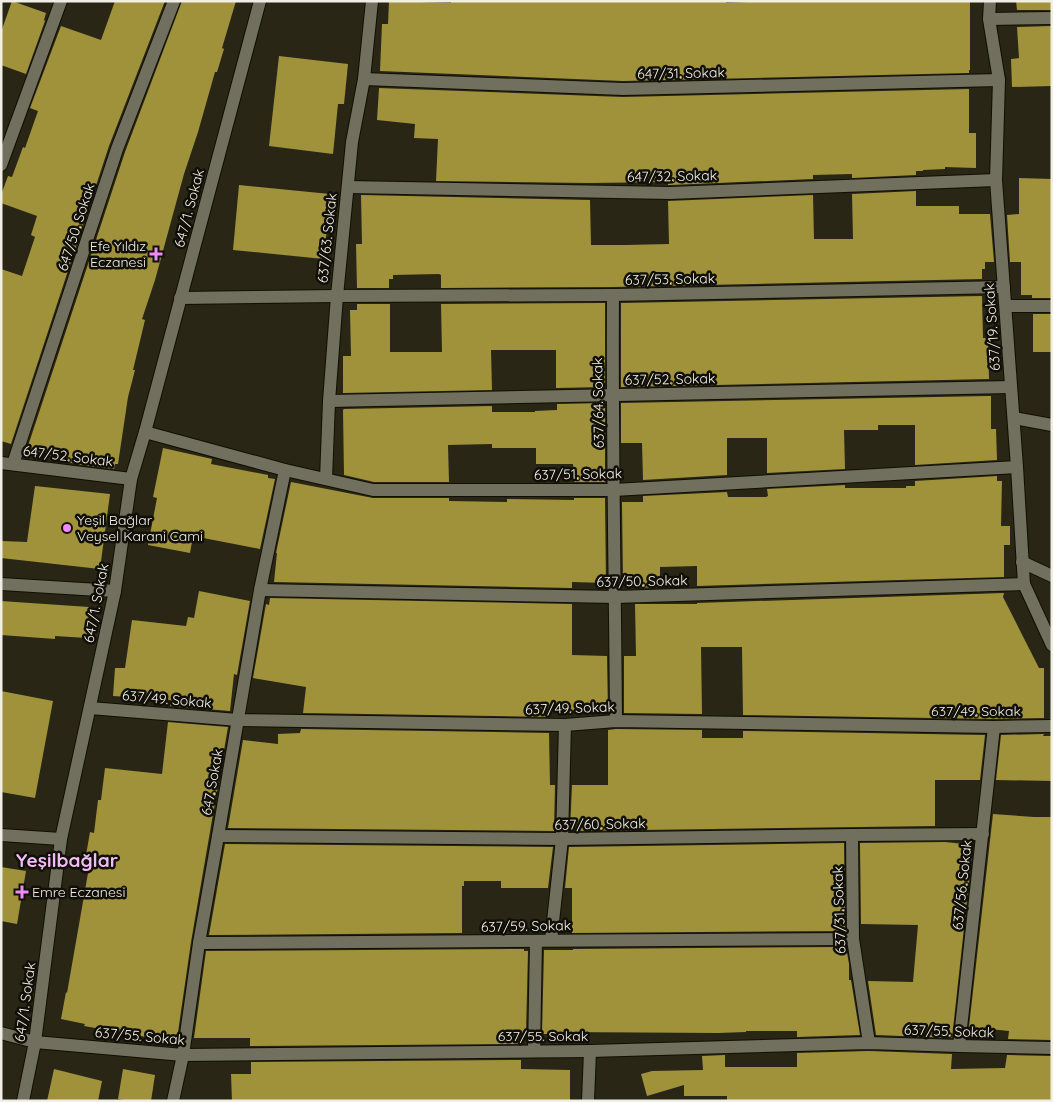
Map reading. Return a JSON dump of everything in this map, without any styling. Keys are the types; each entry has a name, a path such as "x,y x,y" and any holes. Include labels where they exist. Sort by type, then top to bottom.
{"street":[{"path":"1,166 61,1"},
{"name":"647/50. Sokak","path":"7,464 117,149 174,1"},
{"name":"647/1. Sokak","path":"23,1101 35,1042 61,840 115,591 131,478 145,432 260,1"},
{"name":"637/63. Sokak","path":"326,480 336,296 352,142 364,80 372,1"},
{"name":"637/19. Sokak","path":"990,1 989,19 999,80 996,180 1012,387 1024,584 1052,645"},
{"path":"989,19 1052,18"},
{"name":"647/31. Sokak","path":"364,80 624,89 999,80"},
{"name":"647/32. Sokak","path":"348,187 670,193 996,180"},
{"name":"637/53. Sokak","path":"180,298 613,296 1004,287"},
{"name":"637/64. Sokak","path":"613,296 612,395 616,721"},
{"path":"1006,306 1052,306"},
{"name":"637/52. Sokak","path":"329,401 1012,387"},
{"path":"1014,418 1052,425"},
{"name":"637/51. Sokak","path":"145,432 285,470 373,490 614,490 1017,467"},
{"name":"647/52. Sokak","path":"7,464 131,478"},
{"name":"647. Sokak","path":"173,1101 183,1055 198,942 260,590 285,470"},
{"path":"1022,562 1052,576"},
{"path":"1,584 115,591"},
{"name":"637/50. Sokak","path":"260,590 615,597 1024,584"},
{"name":"637/49. Sokak","path":"90,708 238,720 564,724 616,721 994,727 1052,726"},
{"path":"551,940 562,840 564,724"},
{"name":"637/56. Sokak","path":"959,1046 994,727"},
{"name":"637/60. Sokak","path":"218,836 562,840 983,834"},
{"path":"1,835 61,840"},
{"name":"637/31. Sokak","path":"852,835 853,939 869,1043"},
{"name":"637/59. Sokak","path":"198,942 853,939"},
{"path":"534,1051 536,941"},
{"name":"637/55. Sokak","path":"1,1033 35,1042 183,1055 590,1051 869,1043 1052,1048"},
{"path":"588,1101 590,1051"}],"building":[{"path":"12,1 46,13 45,21 26,74 1,65 1,32"},
{"path":"115,1 165,1 109,146 11,444 1,441 1,269 22,276 35,237 31,235 37,216 1,203 1,195 8,176 12,177 23,147 25,148 38,111 30,108 61,26 101,40"},
{"path":"182,1 236,1 222,48 224,49 217,72 215,72 184,174 155,280 142,319 145,320 133,370 135,370 128,397 118,464 115,464 114,469 75,464 27,449 125,152"},
{"path":"389,1 451,3 451,1 726,1 726,3 769,1 970,1 970,70 969,73 623,81 380,71 382,24 388,24"},
{"path":"1016,1 1052,1 1052,10 1017,10"},
{"path":"1052,26 1052,86 1012,87 1011,59 1019,58 1017,27"},
{"path":"279,56 348,64 344,104 338,104 333,154 269,146"},
{"path":"379,88 623,97 969,89 969,133 976,133 976,168 945,167 945,169 916,171 916,175 852,178 852,174 813,175 813,179 670,185 668,185 668,182 436,181 438,139 414,138 415,124 377,120"},
{"path":"1019,178 1052,179 1052,298 1032,298 1032,295 1021,295 1021,262 1010,262 1007,215 1019,214"},
{"path":"239,185 330,194 324,259 233,250"},
{"path":"916,191 916,206 959,206 959,214 990,214 994,262 985,262 985,269 982,269 982,279 613,287 441,288 441,275 439,274 393,275 393,279 389,279 389,288 357,288 356,244 362,244 361,195 590,200 591,245 626,245 669,244 668,201 813,195 814,239 853,239 852,194"},
{"path":"982,296 983,338 988,338 989,379 621,387 621,303"},
{"path":"605,303 605,387 556,388 556,350 491,350 492,390 343,393 343,356 351,356 350,310 357,310 357,304 390,304 390,352 442,352 441,304"},
{"path":"1033,314 1052,314 1052,352 1033,352"},
{"path":"991,396 991,429 996,429 997,460 915,465 915,425 878,425 878,430 844,430 845,469 767,473 767,438 727,438 727,475 643,480 642,443 621,443 621,403"},
{"path":"605,403 605,482 574,482 573,464 536,464 536,448 492,448 492,444 448,445 449,482 374,482 344,475 344,409 492,406 492,412 535,412 557,410 557,404"},
{"path":"163,448 212,459 211,464 268,475 268,478 275,479 260,549 193,536 190,553 148,545 157,498 153,497"},
{"path":"997,476 997,481 1002,481 1001,526 1010,526 1010,545 1004,545 1004,577 697,586 697,566 660,567 660,587 635,588 635,584 623,583 622,502 643,502 643,496 727,492 728,497 766,497 768,496 767,489 845,485 845,488 906,488 906,486 915,486 915,481"},
{"path":"291,482 373,498 449,498 449,501 507,502 507,499 574,500 574,498 605,498 606,583 572,582 572,588 274,582 276,553"},
{"name":"Yeşil Bağlar Veysel Karani Cami","path":"35,486 110,494 100,569 1,558 1,541 27,542"},
{"path":"199,591 250,601 237,675 234,674 230,711 170,706 171,700 113,696 115,668 125,668 132,620 186,626 188,617 194,618"},
{"path":"1004,593 1003,597 1039,668 1044,668 1044,718 743,715 742,647 701,647 702,714 624,713 624,656 636,656 635,604 697,604"},
{"path":"270,598 572,604 572,655 607,656 608,712 549,711 549,717 303,713 306,687 253,678 266,604 269,605"},
{"path":"1,601 89,607 87,638 55,636 55,639 1,635"},
{"path":"1,691 53,701 35,798 1,792"},
{"path":"168,722 228,727 191,942 177,1039 169,1039 169,1041 84,1026 85,1024 61,1019 91,856 86,855 90,832 94,833 98,800 101,800 105,768 162,774"},
{"path":"301,729 549,733 550,785 555,785 554,831 228,828 243,740 278,744 278,734 300,733"},
{"path":"608,730 702,730 702,738 743,738 743,731 985,735 980,780 935,780 935,826 570,831 572,785 608,785"},
{"path":"1044,734 1043,736 1052,736 1052,781 996,780 1001,735"},
{"path":"993,814 1052,817 1052,1040 1008,1039 1009,1031 969,1027"},
{"path":"945,842 973,845 952,1038 876,1035 868,981 913,982 918,925 861,924 860,843"},
{"path":"844,843 845,931 572,933 572,888 565,888 569,847"},
{"path":"225,844 553,847 548,888 501,888 501,881 464,881 464,886 462,886 462,933 209,935"},
{"path":"1,867 26,871 17,924 1,921"},
{"path":"846,947 849,980 851,980 860,1035 797,1037 797,1031 718,1033 559,1032 559,1034 542,1034 544,950"},
{"path":"524,949 524,951 528,951 526,1034 521,1034 521,1044 250,1046 250,1038 194,1038 206,951"},
{"path":"869,1051 952,1054 951,1069 1005,1068 1007,1055 1052,1056 1052,1101 727,1101 727,1096 684,1096 684,1085 647,1096 641,1074 652,1071 703,1070 702,1056 725,1055 725,1067 797,1067 797,1053"},
{"path":"521,1060 521,1069 570,1070 570,1101 232,1101 231,1074 251,1074 251,1062"},
{"path":"54,1069 102,1081 98,1101 47,1101"},
{"path":"123,1069 155,1075 151,1101 118,1099"}],"place":[{"name":"Efe Yıldız Eczanesi","path":"156,254"},
{"name":"Yeşil Bağlar Veysel Karani Cami","path":"67,528"},
{"name":"Emre Eczanesi","path":"22,892"}],"district":[{"name":"Yeşilbağlar","path":"67,860"}]}
